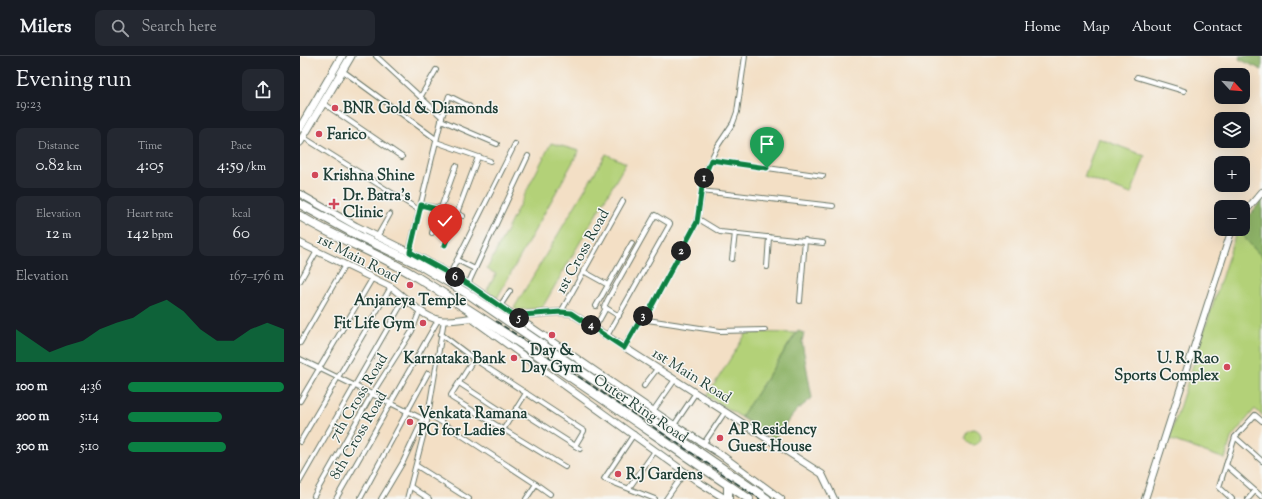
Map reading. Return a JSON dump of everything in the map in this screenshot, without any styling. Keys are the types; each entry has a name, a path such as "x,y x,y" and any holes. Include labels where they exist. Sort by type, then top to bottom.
{"highway":[{"name":"Outer Ring Road","path":"300,204 359,236 418,264 516,322 767,499"},
{"name":"Outer Ring Road","path":"300,216 339,238 397,265 749,499"},
{"path":"727,499 728,485"}],"main road":[{"path":"300,128 342,56"},
{"path":"301,140 351,56"}],"street":[{"path":"376,56 421,96 442,118 497,144"},
{"path":"624,348 643,315 648,313 697,218 706,170 734,123 745,56"},
{"path":"421,96 436,70"},
{"path":"343,71 436,141 478,158 490,161"},
{"path":"1137,77 1184,92"},
{"path":"410,252 436,141 449,96 469,106"},
{"path":"324,103 402,157"},
{"path":"301,140 420,207 440,208 463,216"},
{"path":"450,274 515,144"},
{"path":"468,284 528,156"},
{"path":"445,245 478,158"},
{"path":"711,160 823,176"},
{"path":"432,233 456,166"},
{"path":"701,191 833,206"},
{"path":"1250,206 1262,192"},
{"path":"300,194 377,237 410,252 468,284 500,306 516,322 704,443 782,499"},
{"name":"1st Cross Road","path":"561,312 623,201"},
{"path":"377,237 390,214"},
{"path":"595,328 606,308 604,307 654,215 670,224 607,336"},
{"path":"697,218 720,232 823,243"},
{"path":"732,259 735,233"},
{"path":"1145,499 1230,236"},
{"path":"766,267 769,237"},
{"path":"800,301 805,240"},
{"name":"1st Main Road","path":"300,243 391,287 411,305 441,320"},
{"path":"596,306 632,243"},
{"path":"300,281 317,251"},
{"path":"457,260 475,269"},
{"path":"300,343 345,265"},
{"path":"583,271 608,285"},
{"path":"300,402 372,279"},
{"path":"300,442 391,287"},
{"path":"500,306 510,291"},
{"path":"300,481 405,298"},
{"path":"606,308 619,316"},
{"name":"7th Cross Road","path":"314,496 372,394 412,331 420,310"},
{"name":"1st Main Road","path":"516,322 522,315 561,312 571,313 674,381 822,474 834,499"},
{"path":"380,499 403,462 429,414 442,334 441,320 474,317 685,472 727,499"},
{"path":"641,319 720,331 765,330"},
{"name":"8th Cross Road","path":"336,499 390,403 441,320"},
{"path":"442,334 474,359 584,431 575,446"},
{"path":"300,359 425,420"},
{"path":"474,359 451,396 452,398 565,466"},
{"path":"644,386 656,369"},
{"path":"360,499 428,372"},
{"path":"653,411 674,381"},
{"path":"459,383 511,417"},
{"path":"503,430 526,393"},
{"path":"674,425 695,394"},
{"path":"516,408 580,449"},
{"path":"704,443 725,412"},
{"path":"429,414 550,494"},
{"path":"1232,499 1219,487 1235,437 1255,415 1262,421"},
{"path":"407,499 417,466 425,420"},
{"path":"634,434 604,479 655,499"},
{"path":"1235,437 1262,462"},
{"path":"629,488 656,450"},
{"path":"1226,465 1262,497"},
{"path":"417,466 469,499"},
{"path":"666,499 685,472"},
{"path":"526,499 536,484"},
{"path":"411,487 429,499"},
{"path":"1248,499 1255,491"}],"green space":[{"path":"1240,56 1262,56 1262,70 1239,59"},
{"path":"1098,138 1145,156 1131,194 1084,177"},
{"path":"551,143 579,151 497,298 487,290 496,274 487,269"},
{"path":"606,154 626,163 542,308 517,310 514,308"},
{"path":"1262,200 1262,257 1243,236 1250,236 1250,215"},
{"name":"U. R. Rao Sports Complex","path":"1235,236 1243,236 1262,257 1262,416 1255,409 1231,438 1225,459 1169,439"},
{"path":"798,331 804,333 802,342 812,398 796,411 774,439 741,417"},
{"path":"747,332 796,333 741,417 707,396"},
{"path":"973,429 979,431 981,437 979,443 973,445 967,443 965,437 967,431"}],"railway":[{"path":"496,321 760,499"}],"place":[{"name":"BNR Gold & Diamonds","path":"335,108"},
{"name":"Farico","path":"319,134"},
{"name":"Krishna Shine","path":"315,175"},
{"name":"Dr. Batra's Clinic","path":"334,204"},
{"name":"Anjaneya Temple","path":"410,285"},
{"name":"Fit Life Gym","path":"423,323"},
{"name":"Day & Day Gym","path":"552,335"},
{"name":"Karnataka Bank","path":"514,358"},
{"name":"U. R. Rao Sports Complex","path":"1227,367"},
{"name":"Venkata Ramana PG for Ladies","path":"410,422"},
{"name":"AP Residency Guest House","path":"720,438"},
{"name":"R.J Gardens","path":"618,474"}],"route":[{"path":"445,245 456,214 440,208 421,205 410,252 468,284 518,319 522,315 561,312 571,313 624,348 643,315 648,313 697,222 703,180 711,160 767,168"}]}
